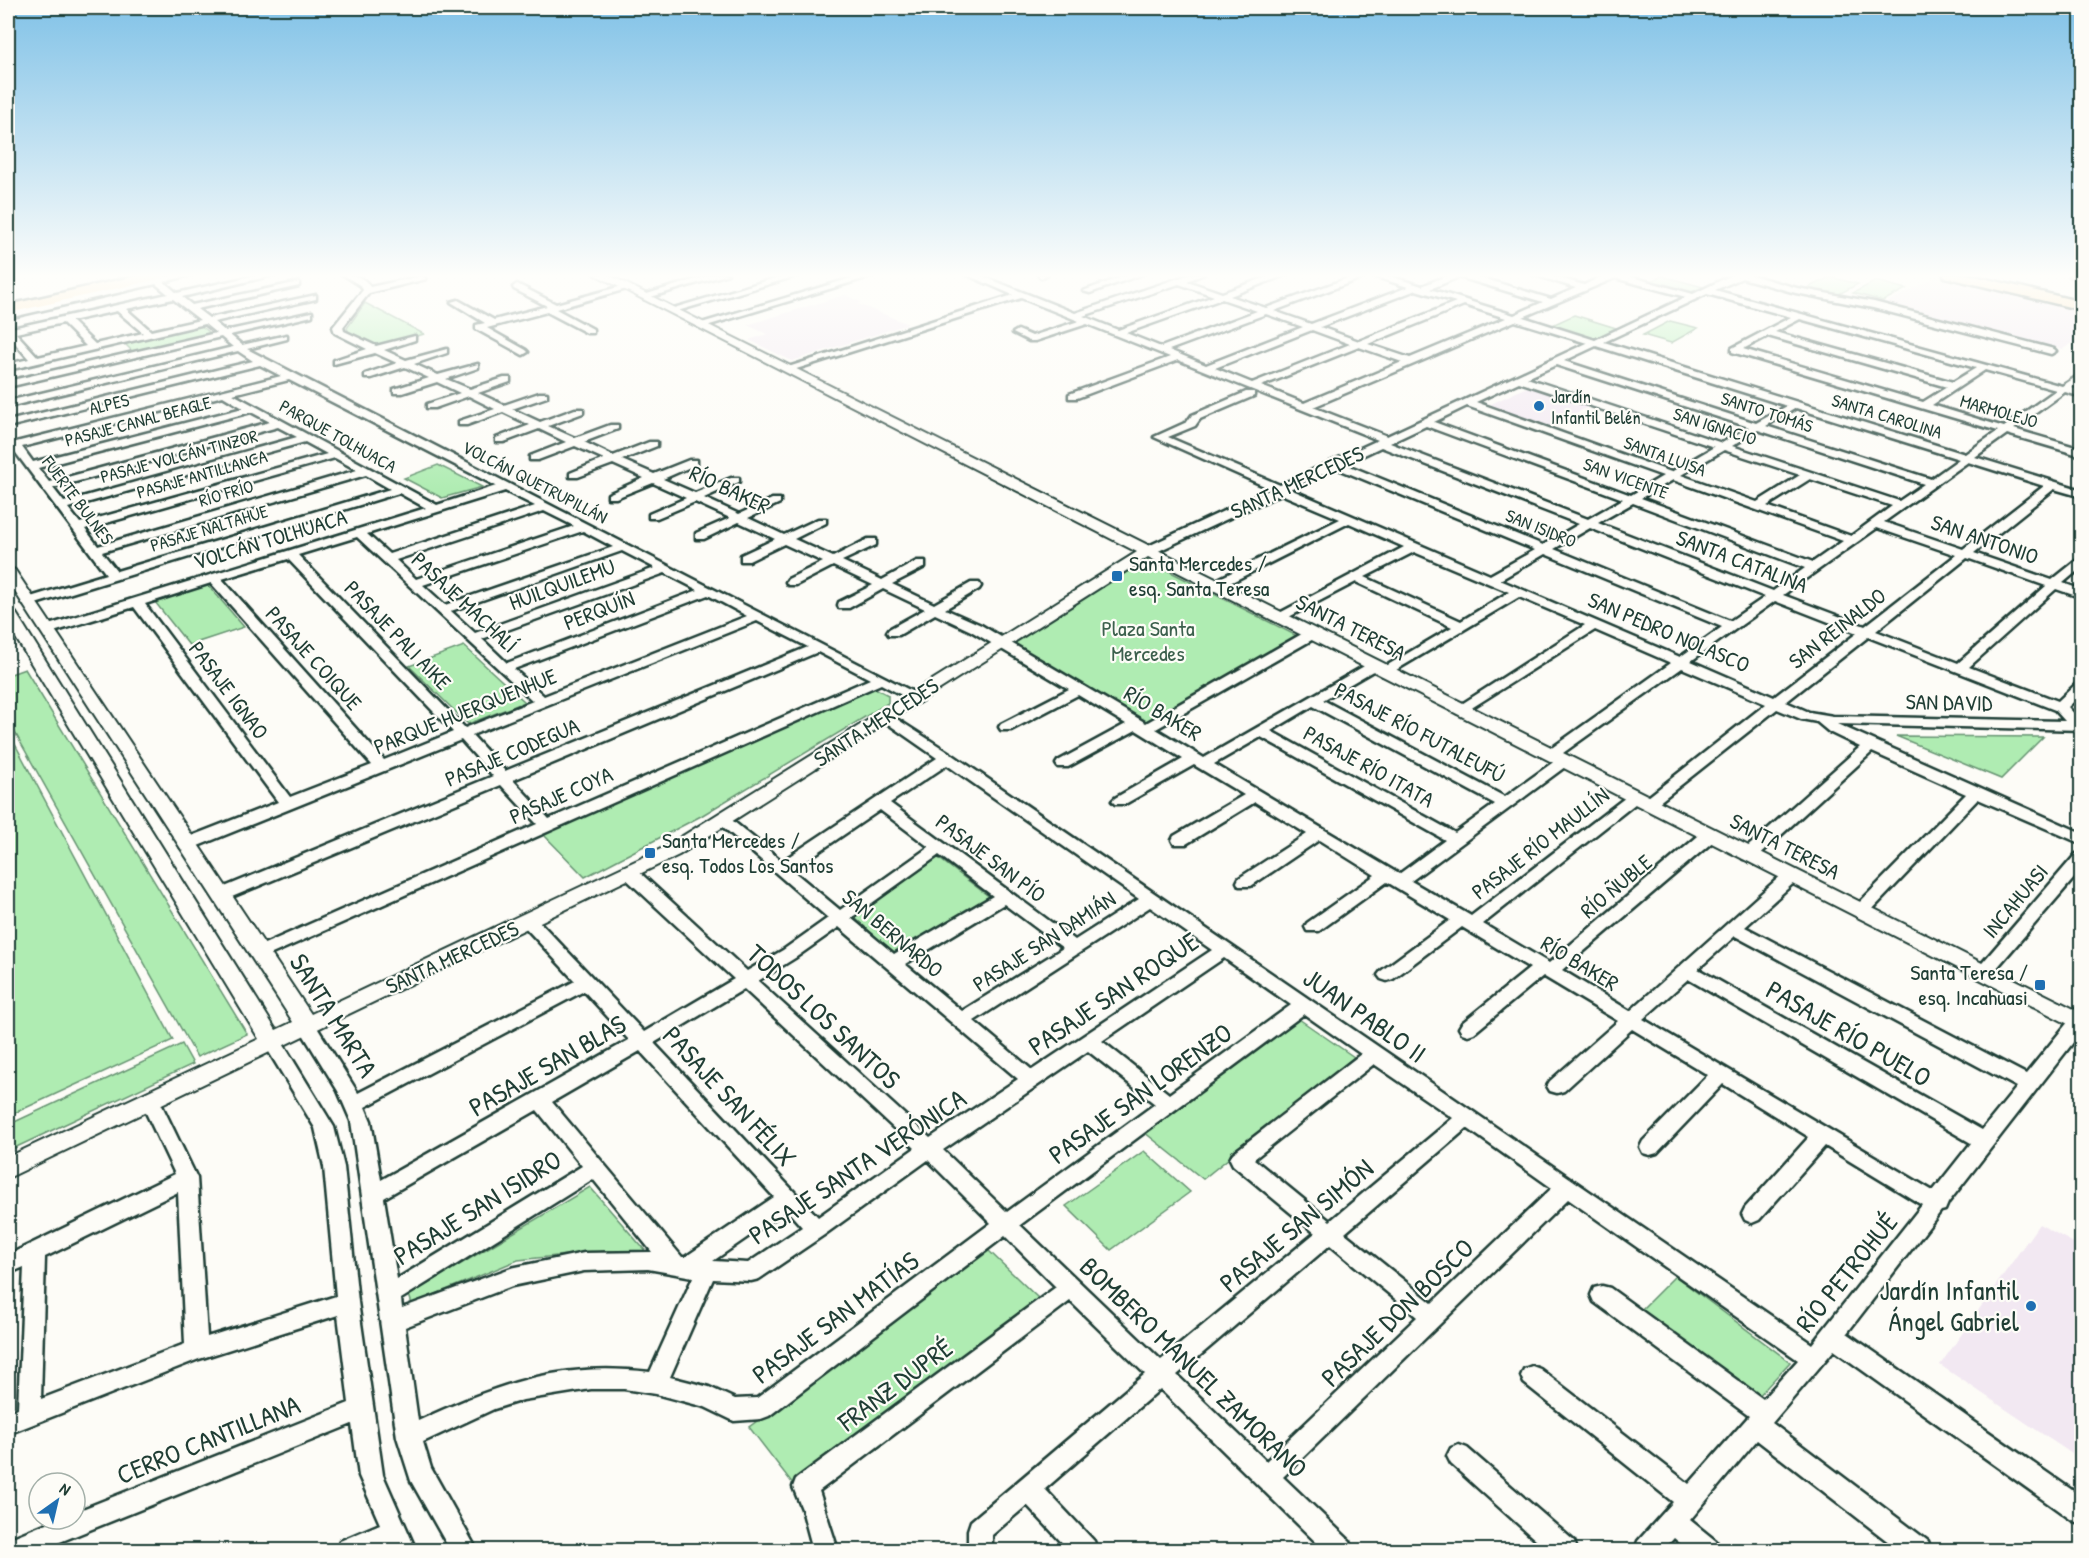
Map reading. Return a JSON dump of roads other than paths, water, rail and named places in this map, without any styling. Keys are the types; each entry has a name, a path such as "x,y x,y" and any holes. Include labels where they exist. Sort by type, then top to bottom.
{"street":[{"path":"23,347 35,360"},
{"path":"8,367 92,347"},
{"path":"8,384 167,347"},
{"name":"VOLCÁN QUETRUPILLÁN","path":"235,347 289,377 916,697"},
{"path":"8,404 247,347"},
{"name":"RÍO BAKER","path":"368,347 936,608 1001,642 1938,1204"},
{"path":"337,362 386,347"},
{"path":"513,347 522,352"},
{"name":"SANTA TERESA","path":"743,347 2080,1022"},
{"path":"787,369 857,347"},
{"name":"SANTA CATALINA","path":"1153,347 1252,390 1304,407 1589,524 2060,707 2079,726"},
{"path":"1161,350 1170,347"},
{"path":"1206,368 1261,347"},
{"path":"1252,390 1353,347"},
{"path":"1367,347 1411,362"},
{"path":"1304,407 1447,347"},
{"name":"SANTA MERCEDES","path":"8,1168 630,873 723,820 1148,551 1589,347"},
{"name":"SANTA CAROLINA","path":"1609,347 2082,494"},
{"name":"MARMOLEJO","path":"1741,347 1735,350 2082,453"},
{"path":"1815,347 1955,387"},
{"path":"1910,347 2082,394"},
{"path":"2033,347 2050,351"},
{"path":"368,376 444,351"},
{"path":"1073,396 1178,357"},
{"path":"8,424 261,362"},
{"name":"SANTO TOMÁS","path":"1557,362 1932,483"},
{"path":"398,391 475,366"},
{"path":"1924,406 1984,367"},
{"path":"1314,927 1456,840 1506,804 1558,758 1681,662 2082,376"},
{"name":"ALPES","path":"11,446 289,377"},
{"name":"SAN IGNACIO","path":"1520,379 1900,506"},
{"path":"431,406 507,380"},
{"name":"SAN PEDRO NOLASCO","path":"1252,390 1196,417 1191,424 1159,437 1776,703 1822,719 1834,729 1870,746 2082,839"},
{"name":"PARQUE TOLHUACA","path":"224,393 436,509"},
{"path":"464,423 543,395"},
{"name":"SANTA LUISA","path":"1468,403 1852,540"},
{"path":"1491,580 1795,405"},
{"name":"PASAJE CANAL BEAGLE","path":"31,466 253,408"},
{"path":"500,440 579,411"},
{"name":"SAN VICENTE","path":"1426,422 1814,567"},
{"path":"46,486 279,423"},
{"path":"534,458 614,427"},
{"name":"PASAJE VOLCÁN TINZOR","path":"61,506 307,438"},
{"path":"574,475 653,444"},
{"name":"FUERTE BULNES","path":"11,446 31,466 114,576"},
{"name":"PASAJE ANTILLANCA","path":"77,528 337,454"},
{"path":"612,496 693,462"},
{"name":"SAN ISIDRO","path":"1336,464 1731,626"},
{"name":"RÍO FRÍO","path":"94,551 367,471"},
{"path":"1758,507 1808,475"},
{"path":"653,516 735,480"},
{"name":"SAN REINALDO","path":"1642,801 1776,703 2052,485"},
{"name":"VOLCÁN TOLHUACA","path":"47,630 506,487"},
{"name":"PASAJE NALTAHUE","path":"28,602 400,489"},
{"path":"700,536 776,501"},
{"path":"387,559 544,507"},
{"path":"1216,585 1349,519"},
{"path":"745,558 822,521"},
{"name":"SAN ANTONIO","path":"1875,523 2082,594"},
{"path":"414,584 584,527"},
{"name":"PASAJE MACHALÍ","path":"359,533 543,703"},
{"path":"792,582 872,542"},
{"path":"442,610 623,547"},
{"path":"1278,617 1414,547"},
{"name":"PASAJE PALI AIKE","path":"290,555 463,734 547,826"},
{"path":"1960,668 2082,560"},
{"path":"844,604 921,564"},
{"name":"HUILQUILEMU","path":"473,638 665,569"},
{"name":"SANTA MARTA","path":"8,570 307,1026 354,1104 365,1140 374,1194 409,1437 420,1473 464,1551"},
{"path":"1355,577 1461,626"},
{"name":"PASAJE COIQUE","path":"214,578 381,766"},
{"path":"894,632 975,586"},
{"name":"PERQUÍN","path":"505,668 708,591"},
{"path":"1120,801 1261,731 1313,700 1461,626 1518,592"},
{"name":"PASAJE IGNAO","path":"137,602 287,804"},
{"path":"8,613 324,1127 334,1167 348,1302 371,1476 398,1541 349,1551"},
{"name":"PARQUE HUERQUENHUE","path":"187,843 758,616"},
{"path":"1462,710 1594,624"},
{"path":"1063,764 1142,726 1312,634"},
{"name":"PASAJE CODEGUA","path":"221,895 819,647"},
{"name":"PASAJE COYA","path":"259,953 881,679"},
{"path":"2060,707 2082,686"},
{"path":"1006,727 1080,689"},
{"name":"PASAJE RÍO FUTALEUFÚ","path":"1313,700 1506,804"},
{"name":"JUAN PABLO II","path":"886,716 1814,1358"},
{"name":"SAN DAVID","path":"1822,719 2079,726"},
{"name":"PASAJE RÍO ITATA","path":"1261,731 1456,840"},
{"path":"1749,855 1870,746"},
{"path":"782,869 948,758"},
{"path":"1861,911 1975,793"},
{"path":"1180,840 1256,795"},
{"name":"PASAJE RÍO MAULLÍN","path":"1387,975 1642,801"},
{"name":"PASAJE SAN PÍO","path":"880,803 1075,948"},
{"name":"SAN BERNARDO","path":"723,820 1033,1081"},
{"path":"1245,882 1319,832"},
{"name":"RÍO ÑUBLE","path":"1468,1028 1546,969 1710,835"},
{"name":"PASAJE SAN BLAS","path":"374,1194 642,1041 745,979 841,919 940,848"},
{"name":"INCAHUASI","path":"1983,973 2082,858"},
{"name":"TODOS LOS SANTOS","path":"630,873 1007,1224"},
{"path":"1557,1086 1791,876"},
{"path":"893,963 1005,896"},
{"name":"PASAJE SAN DAMIÁN","path":"961,1021 1151,899"},
{"name":"PASAJE SAN FÉLIX","path":"529,921 817,1230"},
{"path":"1734,928 2030,1085"},
{"name":"PASAJE SAN ROQUE","path":"1033,1081 1224,950"},
{"name":"PASAJE RÍO PUELO","path":"1686,970 1986,1142"},
{"path":"354,1104 587,982"},
{"name":"PASAJE SAN LORENZO","path":"1007,1224 1304,1005"},
{"name":"RÍO PETROHUÉ","path":"1647,1551 1814,1358 2080,1022"},
{"path":"1089,1042 1170,1105"},
{"path":"1374,1054 1240,1159 1433,1317"},
{"path":"1650,1147 1721,1074"},
{"name":"PASAJE SANTA VERÓNICA","path":"393,1321 512,1277 548,1268 620,1260 752,1272 817,1230 929,1149 1033,1081"},
{"path":"150,1100 187,1178 197,1350"},
{"path":"540,1100 595,1168 690,1266"},
{"name":"PASAJE SAN SIMÓN","path":"980,1551 980,1530 1160,1373 1331,1234 1466,1118"},
{"path":"1752,1214 1823,1135"},
{"name":"PASAJE SAN ISIDRO","path":"390,1295 595,1168"},
{"path":"8,1265 187,1178"},
{"name":"PASAJE DON BOSCO","path":"1266,1477 1567,1187"},
{"path":"656,1383 690,1266 787,1199"},
{"name":"BOMBERO MANUEL ZAMORANO","path":"1007,1224 1341,1551"},
{"name":"PASAJE SAN MATÍAS","path":"409,1437 489,1400 523,1389 591,1379 624,1379 656,1383 709,1398 734,1410 761,1408 1007,1224"},
{"path":"29,1414 35,1252"},
{"name":"FRANZ DUPRÉ","path":"825,1551 814,1509 805,1487 1072,1287"},
{"path":"1602,1295 1760,1419 1919,1551"},
{"path":"8,1423 197,1350 348,1302"},
{"path":"1832,1335 2082,1512"},
{"path":"1532,1376 1690,1500"},
{"name":"CERRO CANTILLANA","path":"10,1551 362,1410"},
{"path":"1459,1456 1565,1551"},
{"path":"1028,1488 1085,1551"},
{"path":"1672,1521 1707,1551"}],"place":[{"name":"Jardín Infantil Belén","path":"1539,406"},
{"name":"Santa Mercedes / esq. Santa Teresa","path":"1117,576"},
{"name":"Santa Mercedes / esq. Todos Los Santos","path":"650,853"},
{"name":"Santa Teresa / esq. Incahuasi","path":"2040,985"},
{"name":"Jardín Infantil Ángel Gabriel","path":"2031,1306"}],"park label":[{"name":"Plaza Santa Mercedes","path":"1148,640"}]}
